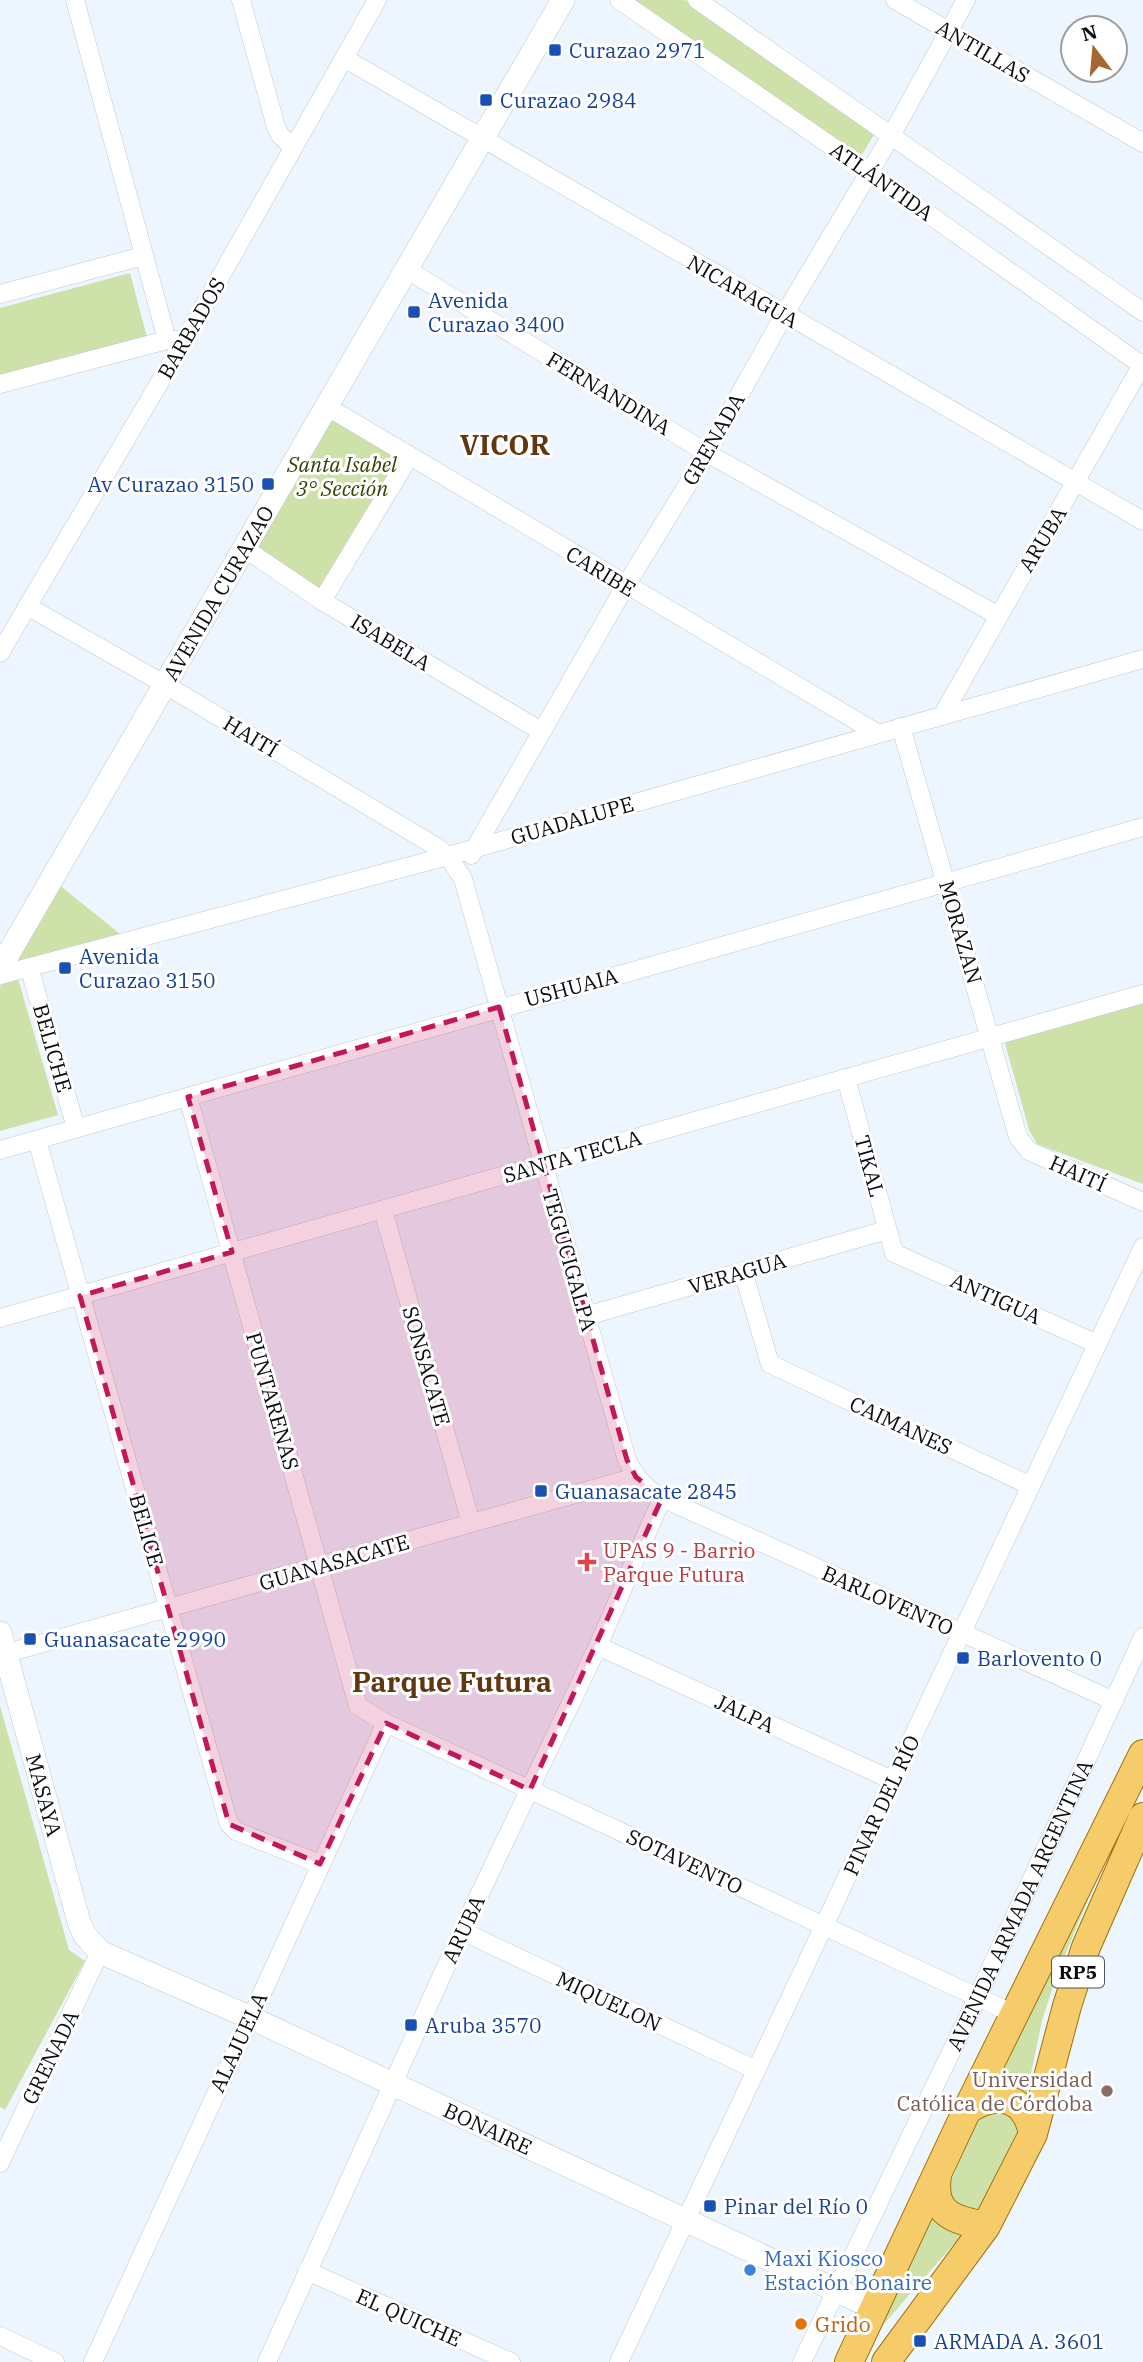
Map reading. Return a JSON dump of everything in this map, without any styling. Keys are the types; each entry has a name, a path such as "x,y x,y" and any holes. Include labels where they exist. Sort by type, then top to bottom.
{"main road":[{"name":"AVENIDA ARMADA ARGENTINA","path":"874,2308 967,2110 1143,1754"},
{"name":"RP5","path":"888,2359 986,2225 1033,2134 1086,1947 1143,1817"},
{"path":"967,2110 992,2098 1012,2101 1028,2116 1033,2134"},
{"path":"937,2176 937,2199 946,2213 965,2222 986,2225"},
{"name":"RP5","path":"849,2362 874,2308"}],"street":[{"path":"0,384 176,340 143,257 75,0"},
{"path":"241,0 276,127 293,148"},
{"name":"BARBADOS","path":"0,653 176,340 293,148 377,0"},
{"name":"AVENIDA CURAZAO","path":"0,968 563,0"},
{"name":"ATLÁNTIDA","path":"619,0 1143,364"},
{"name":"ATLÁNTIDA","path":"697,0 1143,312"},
{"name":"ANTILLAS","path":"895,0 1143,143"},
{"name":"GRENADA","path":"463,879 473,849 626,585 707,453 891,136 966,0"},
{"name":"NICARAGUA","path":"344,58 1143,522"},
{"path":"0,294 143,257"},
{"name":"FERNANDINA","path":"406,269 707,453 997,615"},
{"name":"ARUBA","path":"942,716 997,615 1143,364"},
{"name":"CARIBE","path":"326,406 877,733"},
{"path":"322,601 409,457"},
{"name":"ISABELA","path":"244,548 322,601 541,731"},
{"name":"HAITÍ","path":"27,606 164,684 435,846 449,856 463,879"},
{"name":"GUADALUPE","path":"0,975 449,856 1143,659"},
{"name":"MORAZAN","path":"901,727 1018,1137"},
{"name":"USHUAIA","path":"0,1150 1143,827"},
{"name":"TEGUCIGALPA","path":"463,879 627,1460 636,1478"},
{"name":"BELICHE","path":"29,967 76,1128"},
{"name":"SANTA TECLA","path":"0,1318 1143,994"},
{"name":"TIKAL","path":"846,1078 894,1253"},
{"name":"PUNTARENAS","path":"188,1097 358,1706"},
{"name":"HAITÍ","path":"1018,1137 1029,1151 1143,1202"},
{"name":"BELICE","path":"37,1140 229,1824 236,1831 320,1864"},
{"name":"SONSACATE","path":"383,1210 471,1523"},
{"name":"VERAGUA","path":"586,1317 887,1230"},
{"name":"PINAR DEL RÍO","path":"619,2362 1143,1247"},
{"name":"ANTIGUA","path":"894,1253 1097,1344"},
{"name":"CAIMANES","path":"743,1271 770,1364 1031,1486"},
{"path":"636,1478 662,1497"},
{"name":"GUANASACATE","path":"2,1647 169,1607 636,1478"},
{"name":"ARUBA","path":"267,2362 462,1931 598,1646 662,1497"},
{"name":"BARLOVENTO","path":"662,1497 1114,1701"},
{"name":"AVENIDA ARMADA ARGENTINA","path":"802,2362 976,1998 1143,1637"},
{"name":"JALPA","path":"598,1646 892,1780"},
{"name":"MASAYA","path":"2,1647 79,1922 84,1934 100,1952"},
{"name":"SOTAVENTO","path":"358,1706 386,1723 1014,2014"},
{"name":"ALAJUELA","path":"93,2362 386,1723"},
{"name":"MIQUELON","path":"462,1931 756,2070"},
{"name":"GRENADA","path":"0,2163 8,2126 100,1952"},
{"name":"BONAIRE","path":"100,1952 250,2017 874,2308"},
{"name":"EL QUICHE","path":"307,2271 511,2362"},
{"path":"0,2336 55,2362"}],"highlighted area":[{"path":"499,1007 627,1460 636,1477 662,1498 530,1790 386,1723 320,1864 229,1824 80,1296 232,1252 188,1097"}],"green space":[{"path":"629,0 685,0 876,131 854,168"},
{"path":"130,273 147,337 0,376 0,308"},
{"name":"Santa Isabel 3° Sección","path":"329,413 404,456 321,593 248,550"},
{"path":"58,884 120,934 11,967"},
{"path":"18,979 58,1115 0,1131 0,987 2,983"},
{"path":"1143,998 1143,1184 1037,1144 1029,1130 1003,1036"},
{"path":"0,1706 69,1950 85,1961 5,2110 0,2107"},
{"path":"1102,1851 1107,1853 1055,1980 1042,2021 1025,2102 994,2091"},
{"path":"1012,2112 1020,2127 1016,2140 981,2210 968,2216 946,2193 980,2114"},
{"path":"931,2210 966,2230 877,2332"}],"place":[{"name":"Curazao 2971","path":"555,50"},
{"name":"Curazao 2984","path":"486,100"},
{"name":"Avenida Curazao 3400","path":"414,312"},
{"name":"Av Curazao 3150","path":"268,484"},
{"name":"Avenida Curazao 3150","path":"65,968"},
{"name":"Guanasacate 2845","path":"541,1491"},
{"name":"UPAS 9 - Barrio Parque Futura","path":"587,1562"},
{"name":"Guanasacate 2990","path":"30,1639"},
{"name":"Barlovento 0","path":"963,1658"},
{"name":"Aruba 3570","path":"411,2025"},
{"name":"Universidad Católica de Córdoba","path":"1107,2091"},
{"name":"Pinar del Río 0","path":"710,2206"},
{"name":"Maxi Kiosco Estación Bonaire","path":"750,2270"},
{"name":"Grido","path":"801,2324"},
{"name":"ARMADA A. 3601","path":"920,2341"}],"district":[{"name":"VICOR","path":"505,444"},
{"name":"Parque Futura","path":"452,1681"}]}
